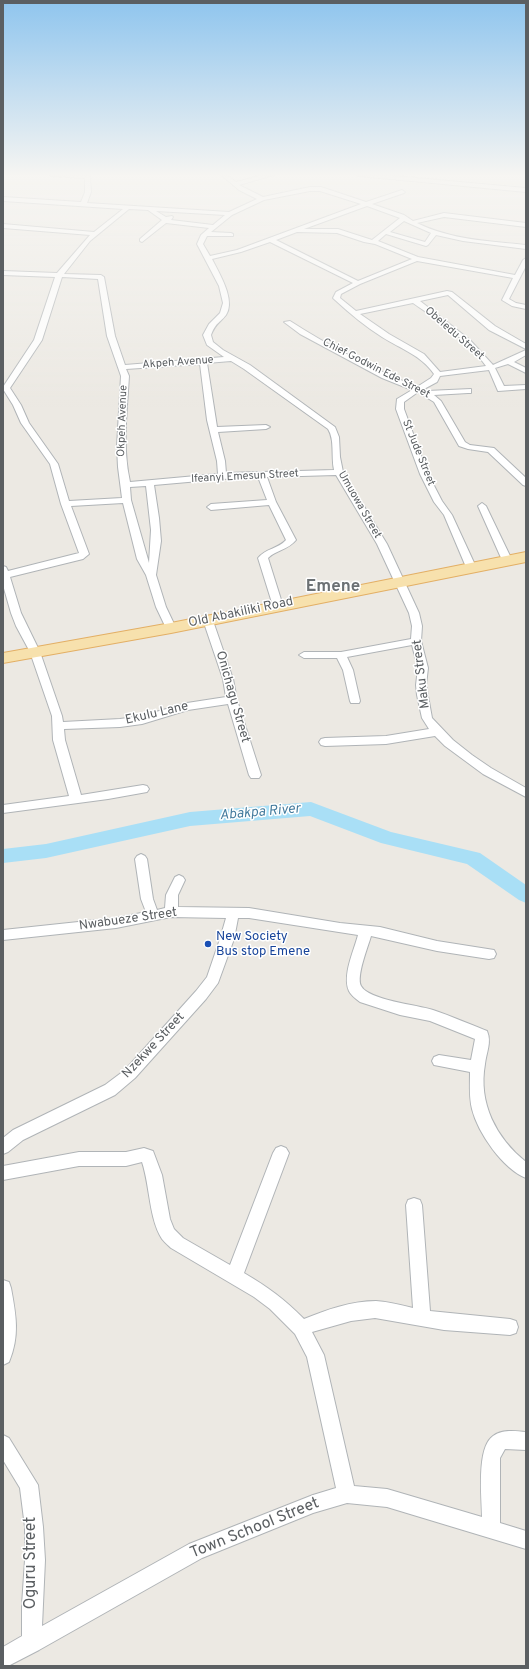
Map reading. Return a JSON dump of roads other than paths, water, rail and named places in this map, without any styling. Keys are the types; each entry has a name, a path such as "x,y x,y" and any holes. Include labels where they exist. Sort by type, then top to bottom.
{"main road":[{"name":"Old Abakiliki Road","path":"3,658 171,628 398,581 526,557"}],"street":[{"path":"76,799 59,740 57,716 35,652 16,613 4,571 80,557 84,554 65,504 54,464 25,423 17,405 6,388 12,376 38,340 59,275 77,252"},
{"path":"205,252 208,258 232,252"},
{"path":"296,252 358,282"},
{"path":"399,252 416,259 516,277"},
{"name":"Umuowa Street","path":"208,258 222,286 226,303 223,314 211,325 207,338 214,346 331,427 335,432 337,438 335,446 336,458 339,472 382,544 398,581"},
{"path":"416,259 405,265 358,282 338,293 336,298 386,336 429,360 438,374"},
{"path":"526,260 505,300 514,305 526,307"},
{"path":"3,273 59,275"},
{"name":"Okpeh Avenue","path":"59,275 101,277 111,336 122,367 125,386 121,447 122,467 126,485 127,500 142,559 151,575 161,607 171,628"},
{"path":"356,313 415,301 442,293 450,293 492,328 526,347"},
{"name":"Obeledu Street","path":"415,301 434,314 477,350 491,368 501,389 526,387"},
{"name":"Chief Godwin Ede Street","path":"288,322 303,332 378,373 423,391 437,401 462,444 468,447 491,450 526,483"},
{"path":"423,391 438,374 491,368 509,362 526,352"},
{"name":"Akpeh Avenue","path":"122,367 233,359"},
{"path":"203,362 213,430 221,461 222,476"},
{"path":"509,362 526,371"},
{"path":"423,391 468,391"},
{"name":"St Jude Street","path":"423,391 403,398 400,401 400,409 424,474 438,502 448,515 471,567"},
{"path":"213,430 266,427"},
{"name":"Ifeanyi Emesun Street","path":"126,485 150,484 222,476 262,476 339,472"},
{"path":"262,476 272,502 291,540 287,546 267,553 263,558 278,606"},
{"path":"150,484 156,530 156,559 151,575"},
{"path":"65,504 127,500"},
{"path":"212,507 272,502"},
{"path":"482,506 508,560"},
{"name":"Maku Street","path":"398,581 414,613 417,626 416,642 423,668 421,685 427,718 436,732 474,762 526,793"},
{"name":"Onichagu Street","path":"208,620 228,679 232,700 255,775"},
{"path":"304,654 341,655 416,642"},
{"path":"341,655 348,670 355,701"},
{"name":"Ekulu Lane","path":"58,726 120,723 142,720 187,706 232,700"},
{"path":"325,742 379,740 436,732"},
{"path":"3,809 118,795 143,789"},
{"path":"141,859 146,894 153,916"},
{"path":"171,912 172,894 179,880"},
{"name":"Nwabueze Street","path":"3,935 102,925 171,912 233,913 266,915 380,932 437,946 489,954"},
{"name":"Nzekwe Street","path":"4,1144 18,1135 110,1090 130,1074 201,995 213,979 227,939 233,913"},
{"path":"366,931 353,977 355,989 365,998 400,1009 431,1015 482,1035 483,1042 477,1067 479,1109 490,1132 502,1148 518,1165 526,1171"},
{"path":"439,1060 477,1067"},
{"path":"234,1277 281,1153"},
{"path":"3,1173 80,1159 126,1159 144,1155 148,1156 154,1175 162,1220 168,1234 176,1243 260,1291 276,1303 301,1328 315,1355 347,1494"},
{"path":"414,1205 422,1318"},
{"path":"3,1288 7,1331 7,1343 3,1356"},
{"path":"301,1328 326,1319 369,1310 397,1311 422,1318 510,1327"},
{"path":"490,1530 491,1458 493,1449 499,1442 505,1439 526,1441"},
{"name":"Oguru Street","path":"3,1444 29,1484 34,1527 35,1560 32,1605 32,1642"},
{"name":"Town School Street","path":"3,1658 196,1551 313,1504 347,1494 387,1498 526,1540"}],"waterway":[{"name":"Abakpa River","path":"3,856 46,851 190,819 311,809 388,838 473,858 526,895"}],"place":[{"name":"New Society Bus stop Emene","path":"208,944"}],"district":[{"name":"Emene","path":"333,588"}]}
